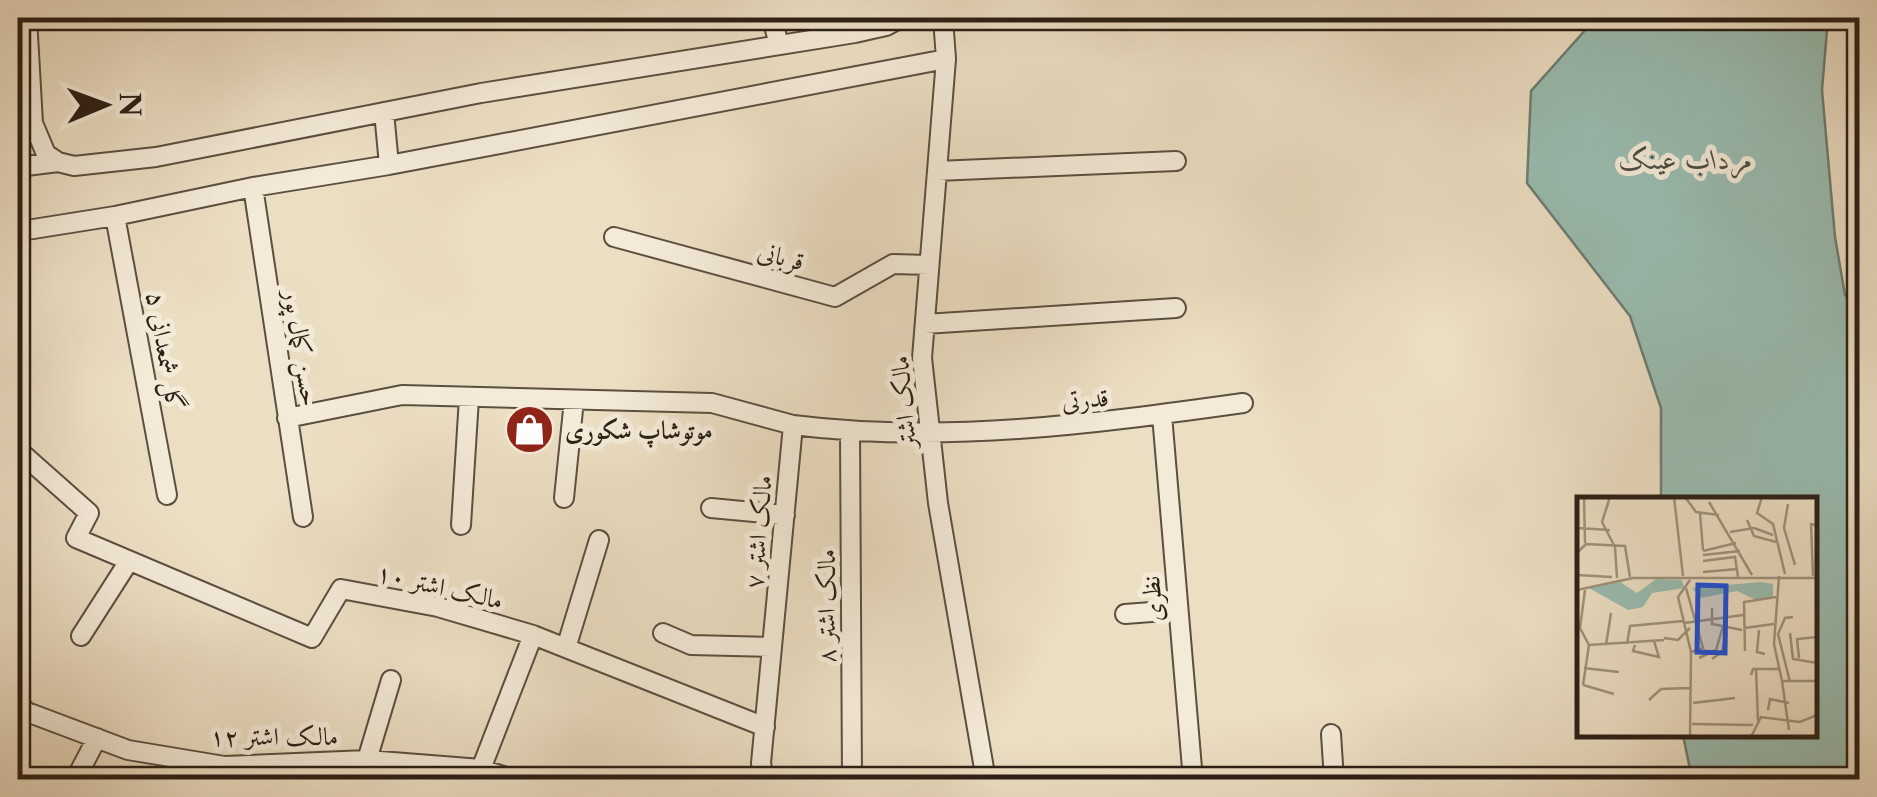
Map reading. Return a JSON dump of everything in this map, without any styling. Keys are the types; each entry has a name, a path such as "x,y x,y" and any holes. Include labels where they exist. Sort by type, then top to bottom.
{"street":[{"path":"27,18 33,123 52,158"},
{"path":"772,18 778,45"},
{"path":"19,167 52,158 74,166 121,162 481,93 870,30 902,18"},
{"name":"مالک اشتر","path":"943,18 946,59 922,358 938,504 986,780"},
{"path":"18,227 27,230 116,216 946,59"},
{"path":"384,112 389,165"},
{"path":"937,171 1176,162"},
{"name":"حسن کمال پور","path":"252,188 303,517"},
{"name":"گل شمعدانی ۵","path":"116,216 167,495"},
{"name":"قربانی","path":"614,237 835,296 893,264 930,265"},
{"path":"925,324 1176,308"},
{"path":"287,418 402,395 712,403 793,425 850,432 930,434"},
{"path":"461,525 469,398"},
{"path":"564,498 574,400"},
{"name":"قدرتی","path":"930,434 1032,429 1243,403"},
{"name":"نظری","path":"1162,415 1193,780"},
{"name":"مالک اشتر ۷","path":"764,780 761,763 793,425"},
{"name":"مالک اشتر ۸","path":"850,432 852,780"},
{"name":"مالک اشتر ۱۰","path":"18,450 89,513 76,538 312,638 341,589 438,607 533,634 765,727"},
{"path":"711,508 784,516"},
{"path":"566,648 599,540"},
{"path":"81,636 129,561"},
{"path":"1125,614 1178,610"},
{"path":"663,632 692,645 772,647"},
{"path":"481,770 533,634"},
{"path":"370,780 367,760 391,680"},
{"name":"مالک اشتر ۱۲","path":"18,703 27,712 128,750 223,773 367,760 481,770 516,780"},
{"path":"1331,734 1334,780"},
{"path":"76,780 97,738"}],"water":[{"name":"مرداب عینک","path":"1596,18 1828,18 1822,90 1835,237 1845,295 1860,312 1859,779 1692,779 1683,737 1817,737 1817,497 1661,497 1661,408 1630,316 1527,183 1531,91"}],"place":[{"name":"موتوشاپ شکوری","path":"530,430"}]}
